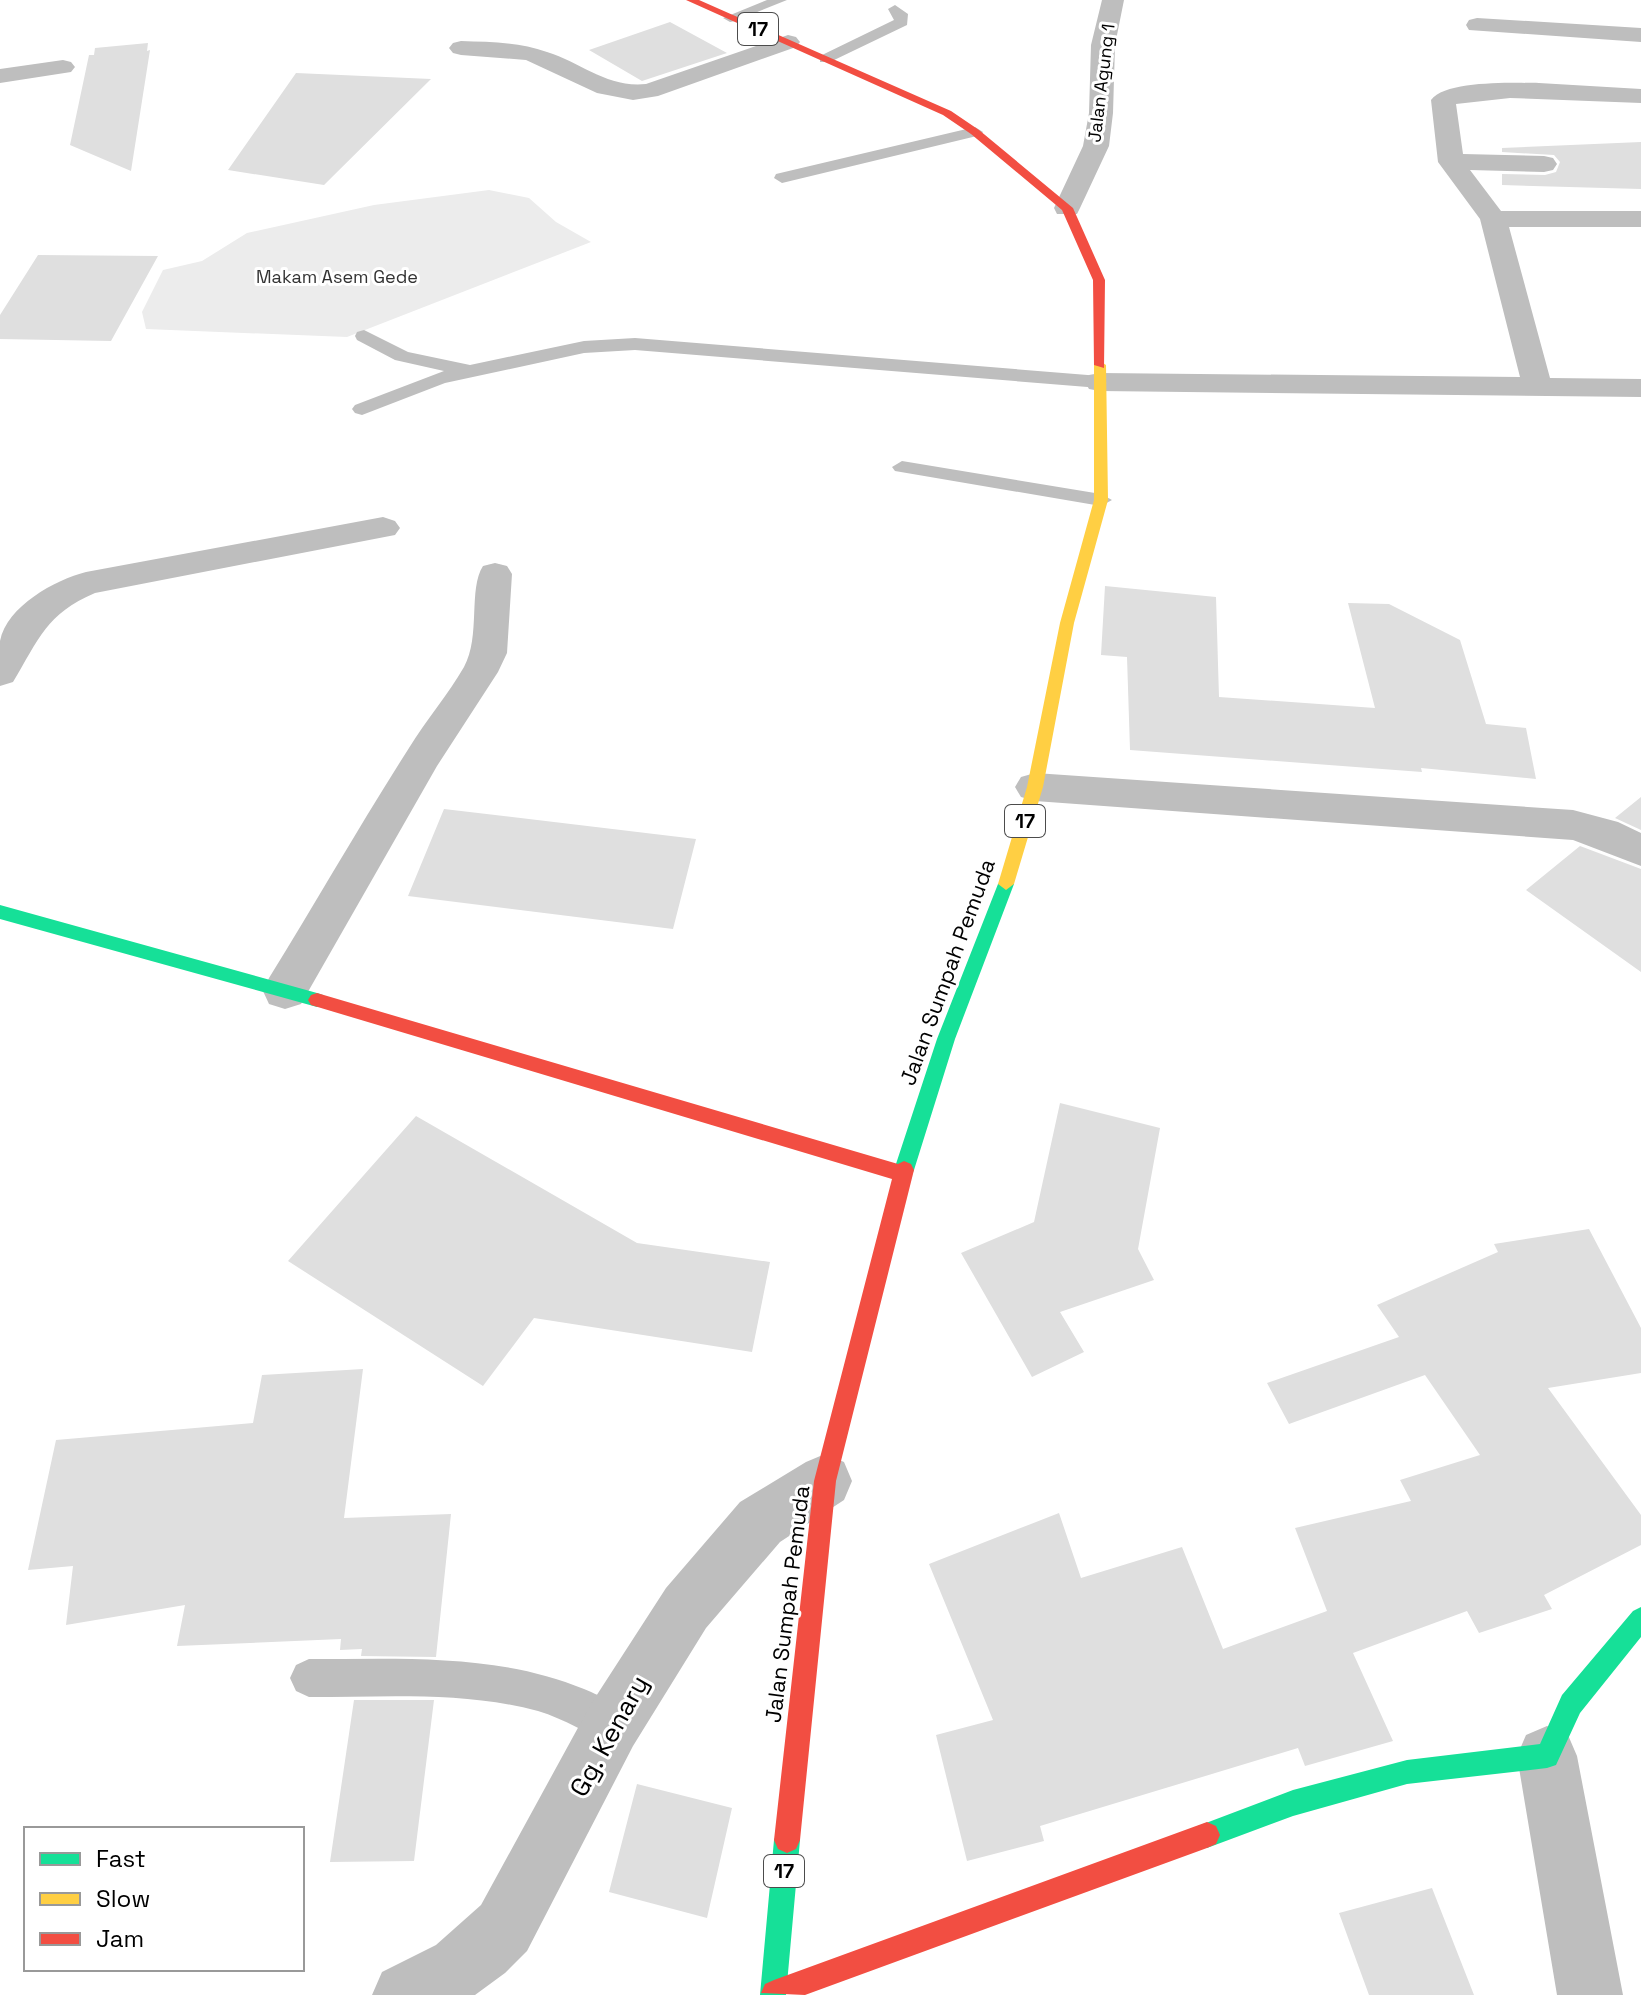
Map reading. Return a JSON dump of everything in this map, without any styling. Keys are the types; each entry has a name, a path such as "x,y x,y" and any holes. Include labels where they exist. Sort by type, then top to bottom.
{"main road":[{"name":"Jalan Sumpah Pemuda","path":"691,0 907,93 947,113 975,132 1067,208 1099,280 1101,500 1067,623 1035,787 1012,867 946,1039 903,1174 825,1481 795,1747 774,1994"},
{"path":"0,912 285,991 903,1174"},
{"path":"774,1994 1293,1803 1407,1772 1547,1756 1571,1704 1641,1619"}],"street":[{"name":"Jalan Agung 1","path":"1067,208 1096,146 1101,113 1103,45 1113,0"},
{"path":"1467,0 1477,25 1476,93"},
{"path":"1477,25 1641,35"},
{"path":"461,48 512,50 543,58 599,87 631,94 649,91 788,42"},
{"path":"0,76 63,67"},
{"path":"1537,385 1493,219 1451,162 1443,100 1476,93 1539,91 1641,96"},
{"path":"1451,162 1544,164"},
{"path":"1493,219 1641,219"},
{"path":"1100,382 1641,388"},
{"path":"0,673 39,607 59,594 86,583 383,528"},
{"path":"285,991 423,757 484,663 489,653 494,618 495,574"},
{"path":"1035,787 1573,825 1604,833 1641,851"},
{"name":"Gg. Kenary","path":"405,1995 451,1975 486,1950 504,1928 612,1725 686,1608 760,1522 825,1481"},
{"path":"1547,1756 1590,1995"}],"lane":[{"path":"730,18 780,0"},
{"path":"825,59 902,22 901,14 895,9"},
{"path":"782,178 975,132"},
{"path":"364,336 402,356 470,371"},
{"path":"362,409 439,378 584,347 635,344 1100,382"},
{"path":"902,467 1101,500"},
{"path":"309,1678 473,1680 522,1688 570,1702 612,1725"}],"green space":[{"name":"Makam Asem Gede","path":"489,190 529,198 556,222 591,242 347,337 146,329 142,312 163,270 202,261 247,233 374,205"}],"building":[{"path":"670,22 727,53 642,81 589,50"},
{"path":"148,43 147,51 150,50 131,171 70,145 89,55 94,55 95,48"},
{"path":"296,73 431,79 324,185 228,170"},
{"path":"1641,142 1641,189 1502,185 1502,174 1545,175 1556,172 1560,162 1554,155 1502,152 1502,148"},
{"path":"38,255 158,256 111,341 0,339 0,315"},
{"path":"1105,586 1216,597 1219,697 1375,708 1348,603 1389,604 1460,640 1486,724 1526,728 1536,779 1421,768 1422,772 1130,750 1127,657 1101,655"},
{"path":"1641,797 1641,830 1615,818"},
{"path":"444,809 696,839 673,929 408,896"},
{"path":"1580,846 1641,869 1641,972 1526,890"},
{"path":"1060,1103 1160,1128 1138,1249 1154,1280 1060,1312 1084,1352 1032,1377 961,1253 1034,1222"},
{"path":"416,1116 637,1243 770,1262 752,1352 534,1318 483,1386 288,1261"},
{"path":"1589,1229 1641,1328 1641,1373 1548,1388 1641,1515 1641,1545 1544,1595 1552,1609 1479,1633 1467,1611 1353,1653 1393,1741 1305,1766 1298,1748 1040,1826 1044,1841 967,1861 936,1735 993,1720 929,1564 1059,1513 1081,1578 1182,1547 1223,1649 1327,1611 1295,1528 1411,1501 1400,1480 1480,1455 1425,1375 1289,1424 1267,1383 1399,1337 1377,1305 1498,1252 1494,1244"},
{"path":"363,1369 344,1518 451,1514 436,1657 361,1656 362,1649 340,1650 341,1639 177,1646 185,1605 66,1625 73,1566 28,1570 56,1440 253,1423 262,1375"},
{"path":"354,1700 434,1700 414,1861 330,1862"},
{"path":"637,1784 732,1808 707,1918 609,1892"},
{"path":"1432,1888 1474,1995 1369,1995 1339,1913"}],"traffic: fast":[{"path":"904,1170 946,1039 1006,884"},
{"path":"0,912 317,1000"},
{"path":"1207,1835 1293,1803 1407,1772 1547,1756 1571,1704 1641,1619"},
{"path":"773,1995 787,1840"}],"traffic: slow":[{"path":"1006,884 1035,787 1067,623 1101,500 1100,365"}],"traffic: jam":[{"path":"691,0 947,113 975,132 1067,208 1099,280 1100,365"},
{"path":"317,1000 903,1174"},
{"path":"787,1840 825,1481 904,1170"},
{"path":"774,1993 1207,1835"}]}
